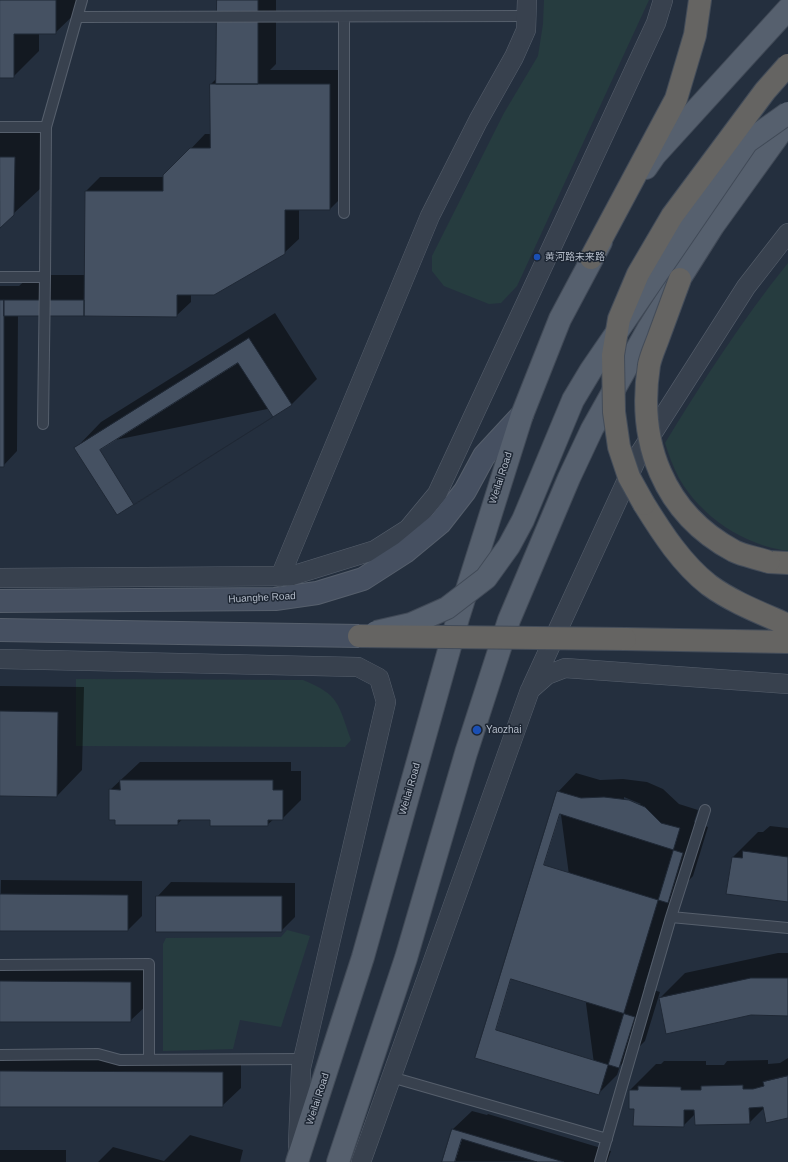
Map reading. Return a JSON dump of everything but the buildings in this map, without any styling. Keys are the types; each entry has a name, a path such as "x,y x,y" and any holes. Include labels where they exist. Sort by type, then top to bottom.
{"highway":[{"path":"591,258 676,99 695,35 700,0"},
{"path":"788,65 765,91 672,216 638,274 619,319 613,355 614,412 619,447 629,477 644,504 676,551 709,584 742,605 788,625"},
{"path":"680,279 649,364 646,398 647,433 658,468 676,503 696,525 735,551 778,563"},
{"path":"359,636 788,642"}],"main road":[{"name":"Weilai Road","path":"297,1162 363,957 458,618 522,415 560,319 591,258 655,155 788,9"},
{"path":"0,630 359,636 417,622 447,608 486,578 509,546 523,520 573,400 591,370 747,142 788,113"},
{"path":"338,1162 406,958 466,753 509,620 570,478 592,429 648,329 713,226 788,122"},
{"name":"Huanghe Road","path":"0,600 275,599 317,593 363,578 406,552 440,523 465,491 484,456 522,415"}],"street":[{"path":"0,578 291,576 375,550 408,529 437,494 652,30 663,0"},
{"path":"280,576 430,216 478,121 514,57 526,30 527,8"},
{"path":"361,1162 530,690 638,456 746,287 788,233"},
{"path":"0,659 358,667 379,678 386,702 301,1068 297,1162"},
{"path":"530,690 547,675 565,668 788,684"}],"lane":[{"path":"43,424 46,128 82,0"},
{"path":"78,17 344,16 527,8"},
{"path":"344,16 344,213"},
{"path":"0,127 46,128"},
{"path":"0,277 45,277"},
{"path":"600,1162 670,917 705,810"},
{"path":"670,917 788,928"},
{"path":"0,965 149,964 149,1060"},
{"path":"0,1055 98,1054 120,1060 303,1059"},
{"path":"391,1077 607,1138"}],"green space":[{"path":"544,0 649,0 517,286 501,303 489,304 444,286 432,271 432,256 504,113 538,56 543,24"},
{"path":"788,263 788,551 756,543 740,536 712,517 688,492 679,478 665,443 724,351 755,306"},
{"path":"76,679 303,680 324,691 336,702 351,740 345,747 76,746"},
{"path":"287,930 310,936 281,1027 240,1020 233,1049 163,1051 163,944 166,938 281,937"}],"place":[{"name":"黄河路未来路","path":"537,257"},
{"name":"Yaozhai","path":"477,730"}]}
